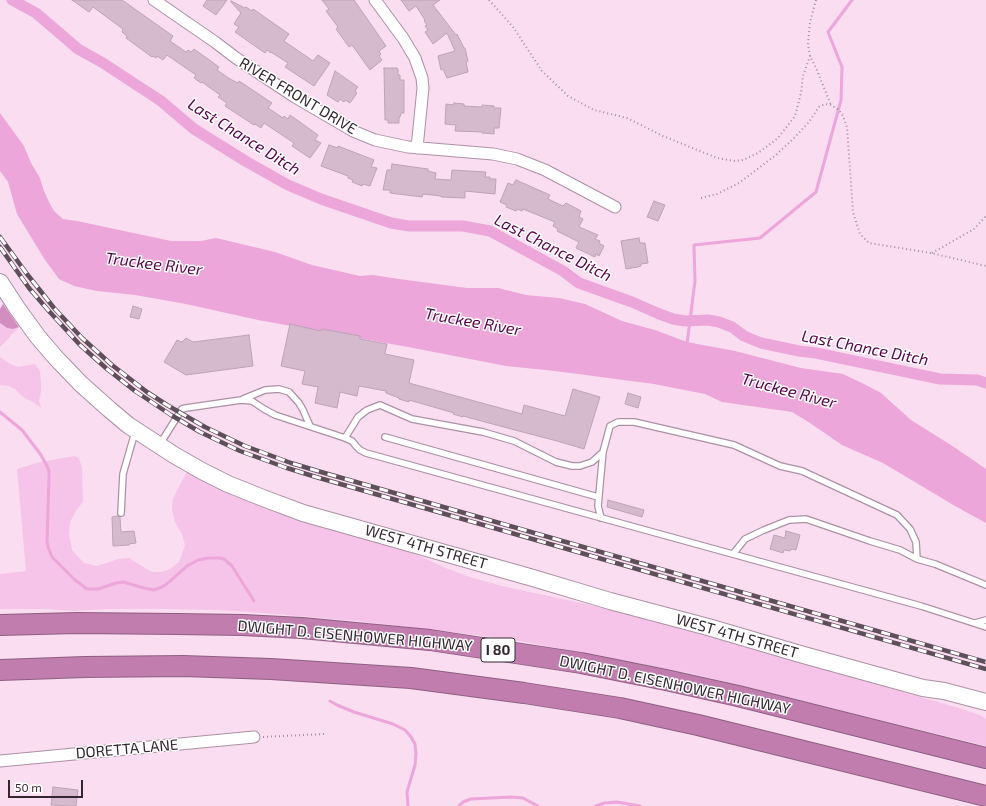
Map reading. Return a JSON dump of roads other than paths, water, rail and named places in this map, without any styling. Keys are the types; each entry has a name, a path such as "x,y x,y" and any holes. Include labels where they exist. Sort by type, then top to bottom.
{"highway":[{"name":"DWIGHT D. EISENHOWER HIGHWAY","path":"0,625 77,623 243,625 302,628 430,640 581,663 666,680 738,696 986,758"},
{"path":"0,670 85,666 183,666 270,669 411,678 524,693 620,708 683,721 986,796"}],"main road":[{"name":"WEST 4TH STREET","path":"0,282 38,337 81,384 103,404 135,430 159,446 228,484 303,513 800,654 923,688 944,691 986,702"},
{"name":"WEST 4TH STREET","path":"923,688 986,711"}],"street":[{"name":"RIVER FRONT DRIVE","path":"154,0 294,97 353,131 375,140 417,148 493,154 517,159 545,170 615,207"},
{"path":"375,0 403,38 415,58 422,78 423,88 417,148"},
{"name":"DORETTA LANE","path":"0,761 254,737"}],"lane":[{"path":"241,400 265,390 279,389 289,392 299,403 310,426"},
{"path":"159,446 182,409 241,400 252,401 275,415 352,441 360,450 366,453 921,606 986,627"},
{"path":"345,438 358,416 367,410 380,405 412,419 483,432 514,440 556,462 572,466 580,466 592,462 603,452"},
{"path":"601,518 598,506 598,497 603,452 610,426 618,422 634,422 734,445 780,466 802,471 897,515 910,529 916,542 917,560"},
{"path":"121,512 123,474 135,430"},
{"path":"385,437 598,497"},
{"path":"733,554 745,539 789,520 806,519 900,550 917,560 935,564 986,585"},
{"path":"974,623 986,620"}],"water":[{"name":"Truckee River","path":"0,113 24,146 31,163 40,178 49,202 54,211 63,219 171,241 201,241 216,238 275,252 312,265 360,276 373,275 467,288 498,288 526,295 559,298 585,304 622,321 655,330 687,342 735,351 801,368 843,374 881,393 911,420 986,469 986,523 883,463 842,445 792,412 722,402 705,394 654,384 506,366 258,320 186,304 135,295 97,291 74,286 59,279 45,260 17,214 8,182 0,171"}],"waterway":[{"name":"Last Chance Ditch","path":"12,0 36,13 78,49 103,63 161,101 194,129 247,162 288,185 321,199 391,223 409,226 463,226 490,231 563,271 579,283 632,302 673,319 685,321 708,320 719,322 732,327 744,336 761,343 940,379 977,380 986,383"},
{"path":"687,344 695,281 694,245 760,238 816,192 841,100 842,67 828,32 852,0"},
{"path":"0,412 22,430 41,455 47,466 49,471 48,547 52,557 75,580 87,589 98,589 123,582 154,590 168,583 187,566 198,560 219,558 224,559 232,566 254,601"},
{"path":"330,701 354,712 393,724 405,730 411,737 415,744 416,754 415,765 407,792 408,806"},
{"path":"459,806 463,802 471,799 511,797 523,798 538,806"},
{"path":"596,806 604,803 617,802 640,806"}],"railway":[{"path":"0,237 54,308 82,338 112,365 147,392 167,405 205,427 245,446 321,472 986,662"},
{"path":"0,247 29,288 48,310 80,345 107,369 135,391 171,415 200,432 240,451 316,477 986,669"}]}
